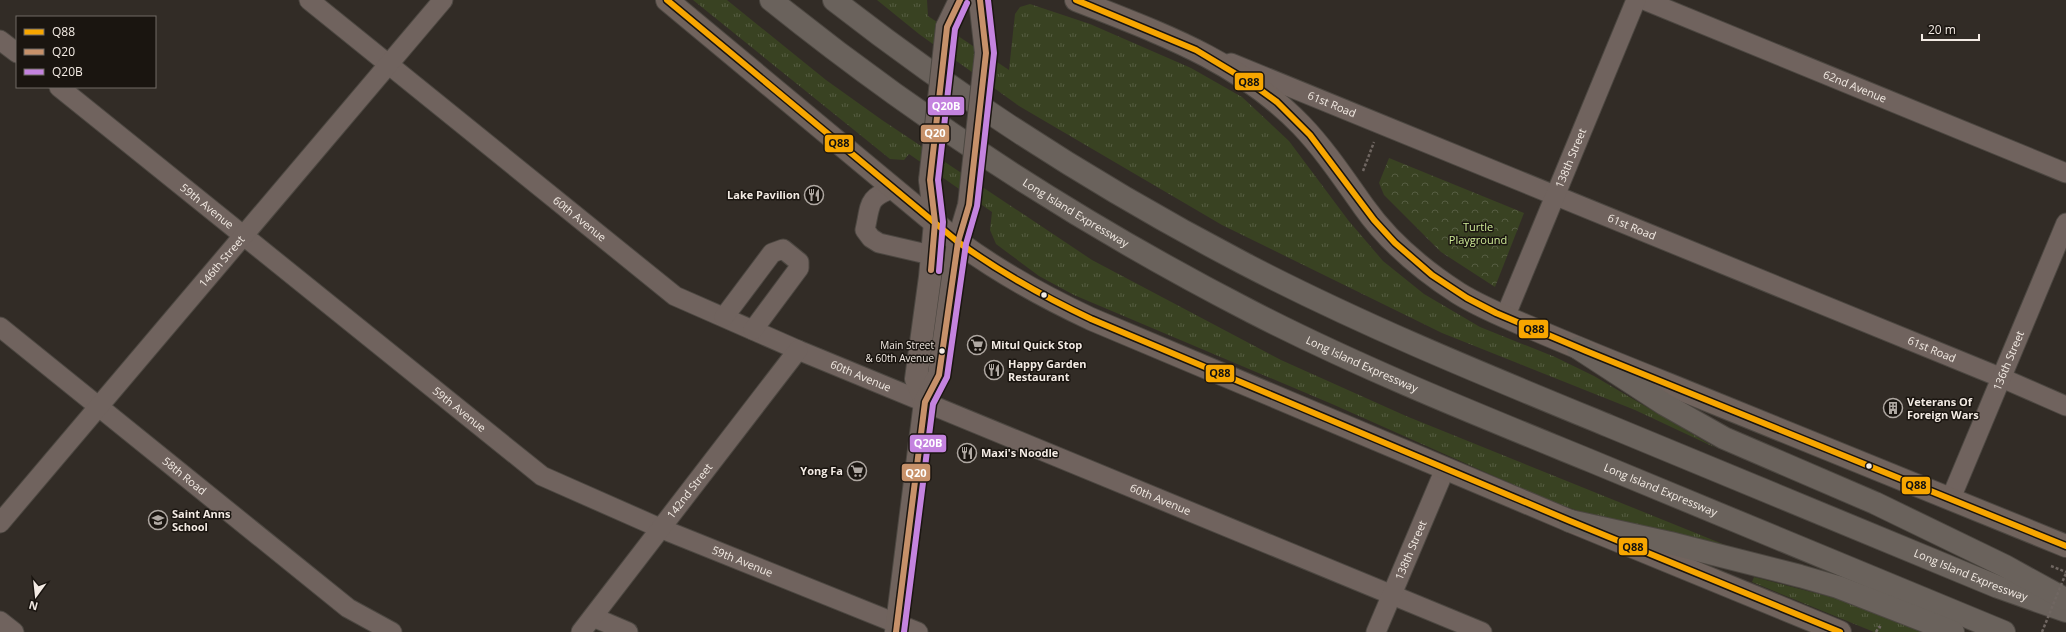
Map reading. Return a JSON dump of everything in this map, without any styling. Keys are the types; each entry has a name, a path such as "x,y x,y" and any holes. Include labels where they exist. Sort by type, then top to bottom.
{"highway":[{"name":"Long Island Expressway","path":"771,0 865,72 958,140 1129,245 1249,310 1330,350 1441,400 2004,632"},
{"name":"Long Island Expressway","path":"834,0 960,92 1066,162 1177,228 1305,295 1365,324 1497,380 1991,584 2066,611"},
{"path":"1578,348 1670,407 1724,438 1875,502 2005,566 2066,600"},
{"path":"1570,521 1678,545 1838,587 1953,632"}],"main road":[{"path":"667,0 958,242 1028,287 1091,319 1445,469 1840,632"},
{"path":"925,402 916,379 930,277 935,222 930,180 947,27 960,0"},
{"path":"897,628 925,402 940,375 958,242 969,205 986,53 980,0"},
{"path":"1076,0 1196,49 1244,77 1269,94 1286,110 1324,152 1365,209 1407,253 1458,293 1505,317 1578,348 1951,498 2066,546"}],"street":[{"name":"60th Avenue","path":"309,0 675,296 798,350 1482,632"},
{"name":"146th Street","path":"0,523 443,0"},
{"name":"138th Street","path":"1505,317 1636,0"},
{"name":"62nd Avenue","path":"1644,0 2066,174"},
{"path":"0,40 16,52"},
{"name":"61st Road","path":"1196,49 1312,95 1555,196 2002,378 2066,406"},
{"name":"59th Avenue","path":"60,88 542,476 662,529 897,628 918,632"},
{"path":"894,188 880,193 871,200 865,230 871,238 879,243 931,255"},
{"name":"136th Street","path":"1951,498 2066,223"},
{"path":"724,317 772,254 784,249 799,262 799,268 753,330"},
{"name":"58th Road","path":"0,327 348,608 392,632"},
{"name":"142nd Street","path":"587,625 798,350"},
{"name":"138th Street","path":"1376,632 1445,469"},
{"path":"0,621 14,632"},
{"path":"587,625 628,632"}],"path":[{"path":"1363,172 1374,142"},
{"path":"2042,632 2066,573"},
{"path":"1876,632 1879,627 1886,630"}],"green space":[{"path":"693,0 727,0 826,80 882,120 1092,260 1281,360 1406,416 1750,555 1611,522 1555,503 1332,404 1074,295 1039,276 996,244 990,230 992,212 909,154 904,160 890,159"},
{"path":"877,0 927,0 928,16 1009,70 1015,14 1020,7 1030,4 1090,24 1191,68 1242,97 1289,141 1348,220 1383,261 1424,294 1480,327 1555,357 1594,376 1716,448 1635,410 1442,333 1222,225 1019,106 919,34"},
{"name":"Turtle Playground","path":"1389,158 1524,213 1495,287 1441,252 1384,195 1379,183"},
{"path":"1754,577 1846,601 1922,632 1874,632 1752,582"}],"transit line":[{"name":"Q88","path":"667,0 958,242 990,264 1039,293 1091,319 1570,521 1840,632"},
{"name":"Q20","path":"931,270 935,222 930,180 947,27 960,0"},
{"name":"Q20","path":"896,632 925,402 939,375 958,242 969,205 986,53 980,0"},
{"name":"Q20B","path":"904,632 933,404 947,377 966,244 977,206 994,53 988,0"},
{"name":"Q88","path":"1076,0 1196,50 1251,83 1277,102 1310,135 1374,220 1395,243 1432,275 1467,298 1496,313 1586,351 2066,546"},
{"name":"Q20B","path":"939,271 943,222 938,180 955,29 967,3"}],"place":[{"name":"Lake Pavilion","path":"814,195"},
{"name":"Mitul Quick Stop","path":"977,345"},
{"name":"Main Street & 60th Avenue","path":"942,351"},
{"name":"Happy Garden Restaurant","path":"994,370"},
{"name":"Veterans Of Foreign Wars","path":"1893,408"},
{"name":"Maxi's Noodle","path":"967,453"},
{"name":"Yong Fa","path":"857,471"},
{"name":"Saint Anns School","path":"158,520"}]}
